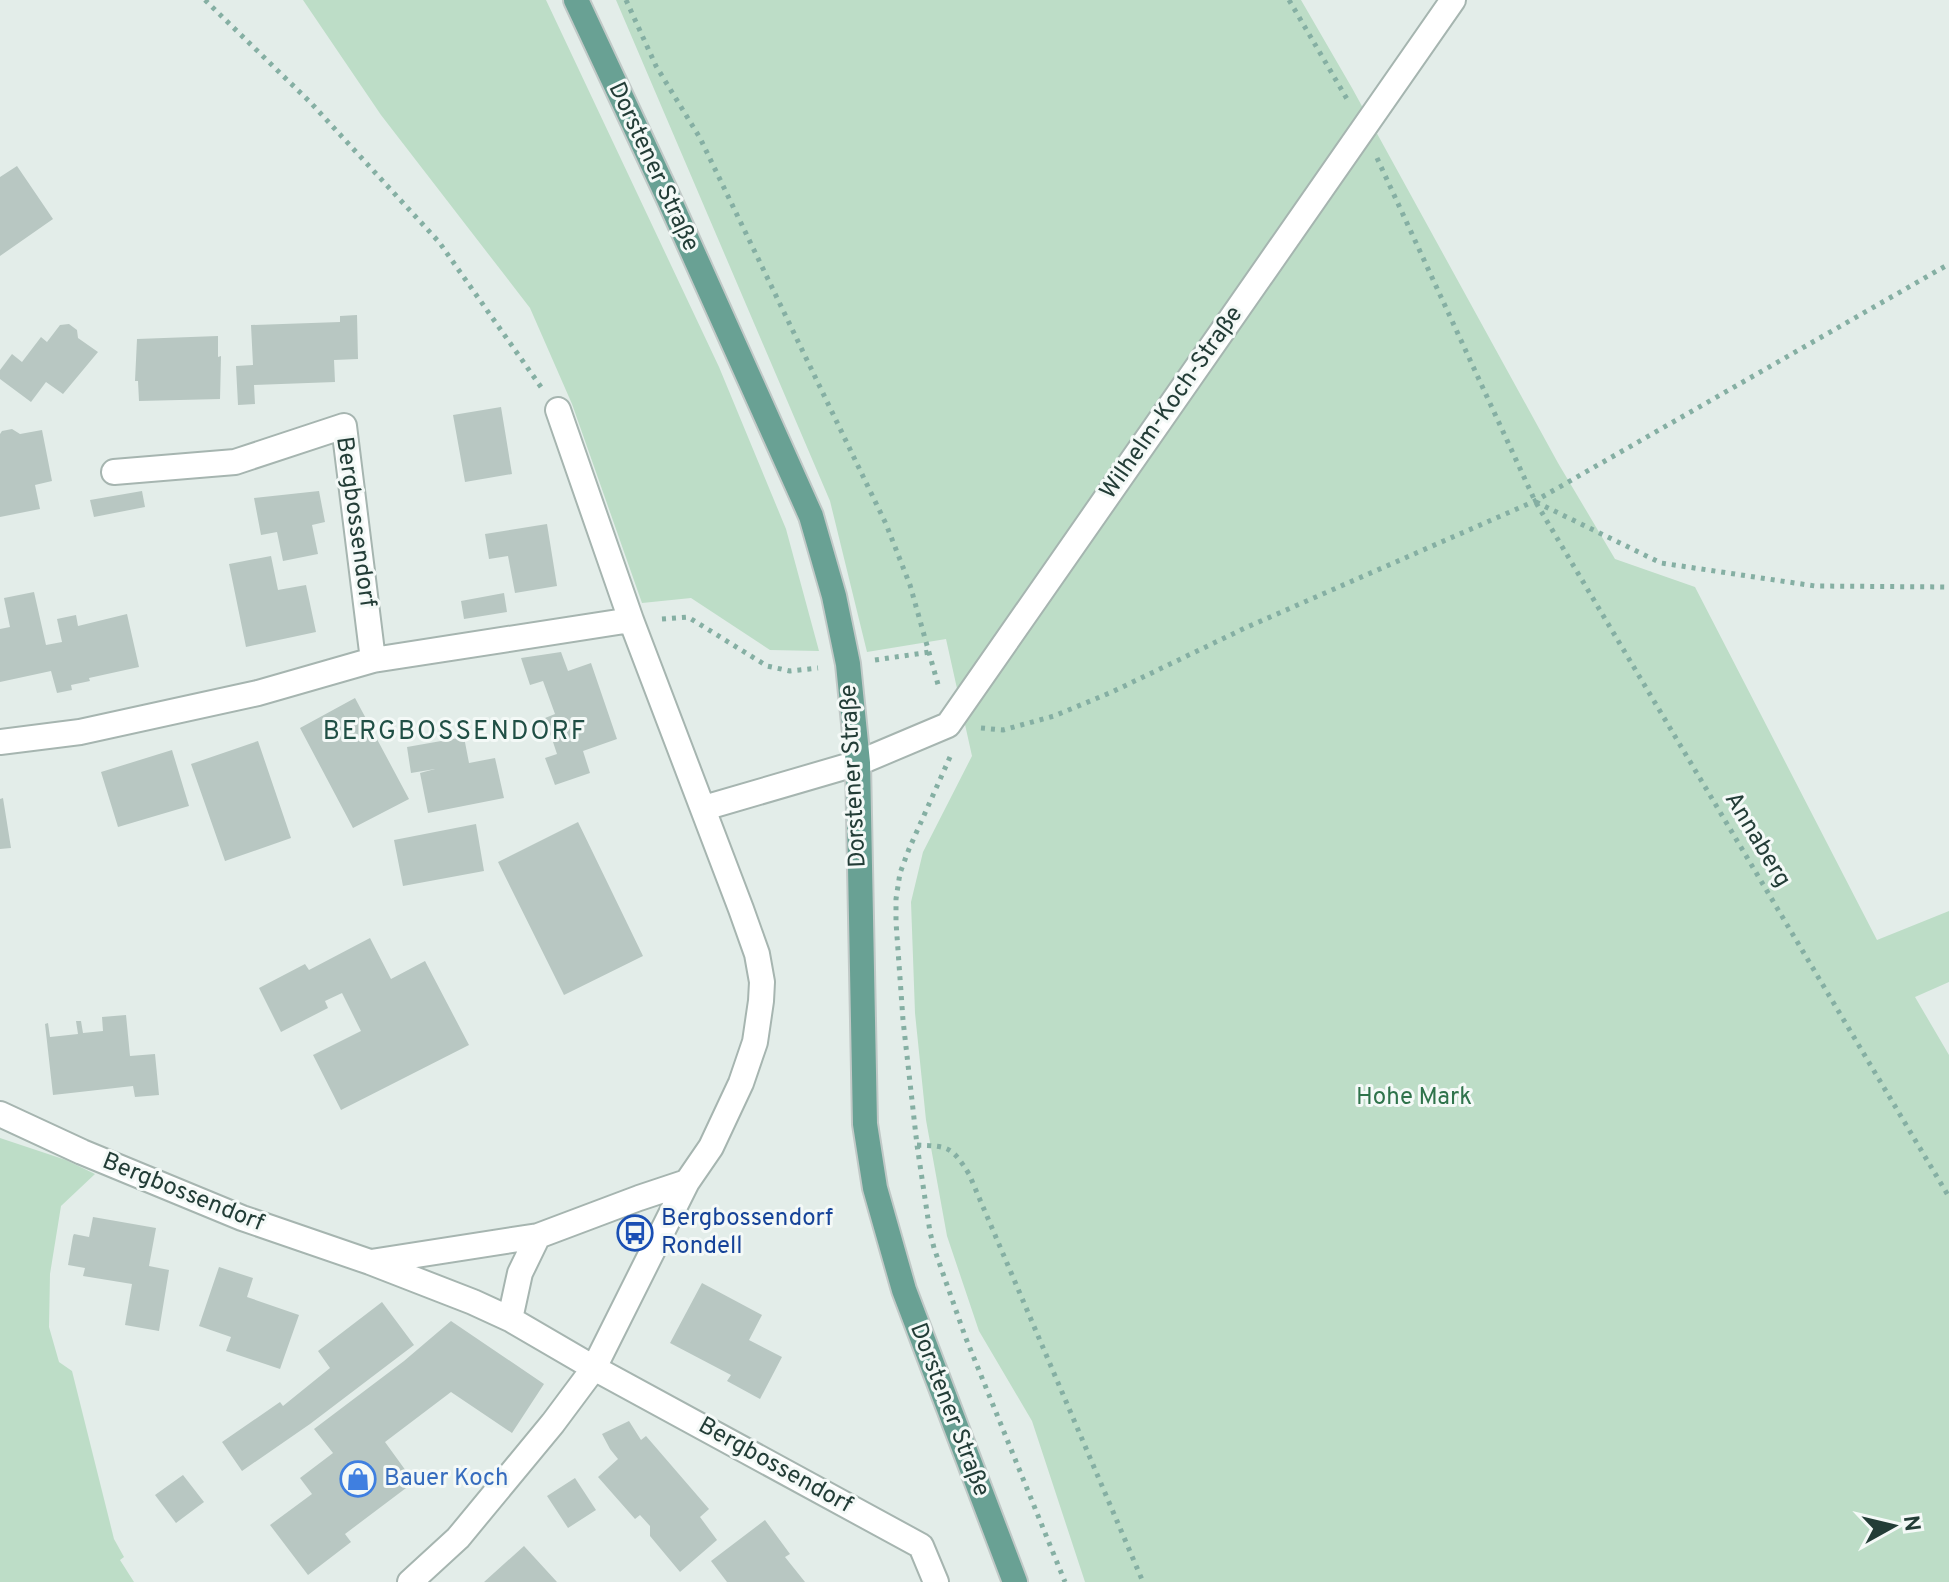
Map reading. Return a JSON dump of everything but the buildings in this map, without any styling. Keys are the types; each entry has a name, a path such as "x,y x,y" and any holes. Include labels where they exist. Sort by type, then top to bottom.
{"main road":[{"name":"Dorstener Straße","path":"576,0 811,516 834,596 848,664 858,763 865,1124 875,1188 904,1290 1015,1582"}],"street":[{"name":"Wilhelm-Koch-Straße","path":"948,725 1453,0"},
{"path":"410,1582 458,1538 594,1368 687,1182 711,1147 741,1083 755,1042 761,1001 762,982 757,954 631,620 558,410"},
{"name":"Bergbossendorf","path":"114,472 235,462 344,426 373,660"},
{"path":"0,742 80,732 258,693 373,660 631,620"},
{"path":"704,808 858,763 948,725"},
{"name":"Bergbossendorf","path":"0,1114 82,1152 242,1218 370,1262 510,1319 921,1546 936,1582"},
{"name":"Bergbossendorf","path":"370,1262 538,1236 687,1182"},
{"path":"510,1319 520,1273 538,1236"}],"path":[{"path":"205,0 311,103 439,242 558,410"},
{"path":"626,0 656,66 700,138 886,524 910,585 930,652 790,671 767,666 688,617 631,620"},
{"name":"Annaberg","path":"1289,0 1363,128 1535,501 1949,1197"},
{"path":"1065,1582 965,1336 934,1248 917,1145 903,1020 896,899 900,873 909,849 950,756 948,725 1003,730 1054,716 1535,501 1949,264"},
{"path":"1535,501 1661,563 1815,586 1949,587"},
{"path":"917,1145 941,1146 956,1154 969,1174 1143,1582"}],"green space":[{"path":"303,0 546,0 719,367 786,529 819,651 770,650 691,598 642,603 572,404 530,308 381,115"},
{"name":"Hohe Mark","path":"616,0 1301,0 1558,463 1615,559 1695,587 1877,940 1949,911 1949,982 1915,997 1949,1055 1949,1582 1085,1582 1032,1421 979,1331 947,1236 926,1120 915,1013 911,902 923,852 972,756 946,639 867,652 830,501"},
{"path":"0,1138 66,1160 95,1174 61,1206 50,1274 49,1327 59,1362 72,1371 114,1539 124,1557 120,1560 134,1582 0,1582"}],"place":[{"name":"Bergbossendorf Rondell","path":"635,1233"},
{"name":"Bauer Koch","path":"358,1479"}],"district":[{"name":"BERGBOSSENDORF","path":"455,732"}]}
